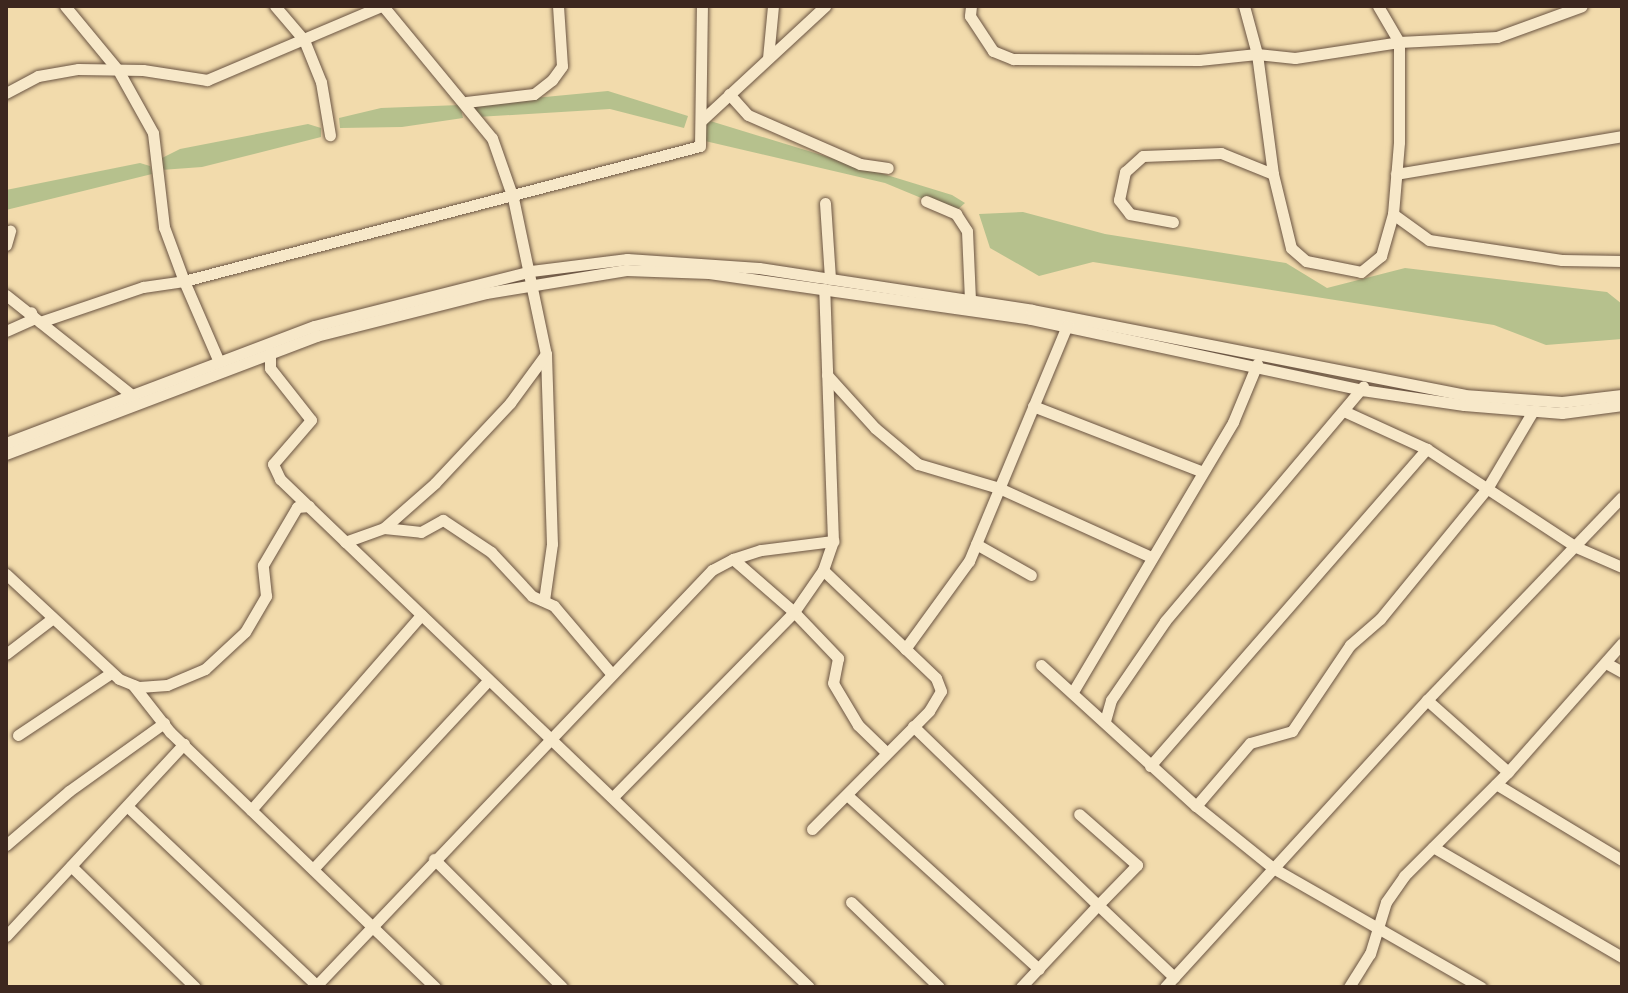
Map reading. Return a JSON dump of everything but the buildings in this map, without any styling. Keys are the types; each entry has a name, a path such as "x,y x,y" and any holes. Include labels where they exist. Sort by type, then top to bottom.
{"street":[{"path":"65,6 118,70 153,133 164,227 219,362"},
{"path":"275,6 304,40 321,82 330,135"},
{"path":"6,93 54,72 118,70 207,80 382,6 448,89 466,102 474,122 494,142 513,198 531,271 546,354 552,544 544,600"},
{"path":"466,102 534,94 552,80 562,66 558,6"},
{"path":"40,322 143,287 184,281 513,198 700,146 702,6"},
{"path":"768,58 773,6"},
{"path":"702,120 825,6"},
{"path":"971,6 970,16 993,51 1013,59 1199,60 1257,54 1295,58 1399,42 1497,37 1582,6"},
{"path":"1244,6 1257,54 1273,174 1291,248 1306,261 1361,272 1381,256 1393,214 1396,174 1399,42 1378,6"},
{"path":"729,94 748,115 860,164 888,168"},
{"path":"1396,174 1622,136"},
{"path":"1173,222 1130,214 1119,200 1125,172 1143,156 1221,153 1273,174"},
{"path":"926,201 956,214 967,231 970,300"},
{"path":"613,797 794,612 823,570 833,541 825,203"},
{"path":"1393,214 1429,240 1562,260 1622,261"},
{"path":"6,245 10,231"},
{"path":"6,454 15,444 314,326 531,271 663,259 827,284 1067,326 1364,384 1533,411 1622,405"},
{"path":"15,444 336,331 586,274 663,271 827,284 970,300 1364,384 1513,400 1562,402 1622,395"},
{"path":"6,295 133,396"},
{"path":"6,331 33,319 31,312"},
{"path":"905,649 944,602 976,544 1067,326"},
{"path":"270,353 270,368 311,420 273,464 280,479 488,681 551,735 809,987"},
{"path":"345,542 384,528 486,431 546,354"},
{"path":"1074,690 1201,471 1233,422 1257,364"},
{"path":"827,374 875,428 918,464 999,488 1151,557"},
{"path":"1105,721 1111,700 1165,621 1346,412 1364,384"},
{"path":"1033,406 1201,471"},
{"path":"1196,806 1250,743 1292,731 1350,645 1380,619 1488,487 1533,411"},
{"path":"1346,412 1427,449 1576,547 1622,567"},
{"path":"1150,766 1427,449"},
{"path":"1165,987 1427,700 1622,497"},
{"path":"132,684 167,685 205,669 233,644 266,596 263,565 297,507 309,506"},
{"path":"384,528 421,532 443,520 491,552 532,596 544,600 610,672"},
{"path":"128,807 316,986 610,672 712,570 761,550 833,541"},
{"path":"976,544 1031,575"},
{"path":"733,559 794,612 838,658 833,683 858,725 885,751"},
{"path":"812,829 885,751 937,702 941,687 823,570"},
{"path":"6,574 111,673 132,684 184,744 435,987"},
{"path":"251,810 421,615"},
{"path":"6,654 53,618"},
{"path":"1349,987 1364,965 1378,924 1395,889 1508,772 1622,643"},
{"path":"1606,663 1622,672"},
{"path":"1041,665 1074,690 1150,766 1273,868 1378,924 1462,982 1481,987"},
{"path":"18,735 111,673"},
{"path":"313,869 488,681"},
{"path":"1427,700 1508,772"},
{"path":"6,845 69,791 164,723"},
{"path":"913,726 1174,977"},
{"path":"6,936 184,744"},
{"path":"1496,784 1622,860"},
{"path":"847,795 1039,969"},
{"path":"1021,987 1137,865 1079,814"},
{"path":"1433,847 1622,957"},
{"path":"434,859 562,987"},
{"path":"71,866 195,987"},
{"path":"851,902 939,987"}],"green space":[{"path":"608,91 688,116 684,128 610,109 477,117 470,104"},
{"path":"460,105 463,118 402,127 340,128 339,118 381,108"},
{"path":"707,120 952,195 965,203 955,212 885,183 705,141"},
{"path":"308,124 321,128 321,137 202,167 161,170 160,159 180,149"},
{"path":"140,163 150,166 152,174 6,210 6,190"},
{"path":"1023,212 1105,234 1286,263 1327,288 1405,268 1607,292 1622,304 1622,339 1546,345 1494,325 1093,262 1039,276 990,248 979,214"}]}
